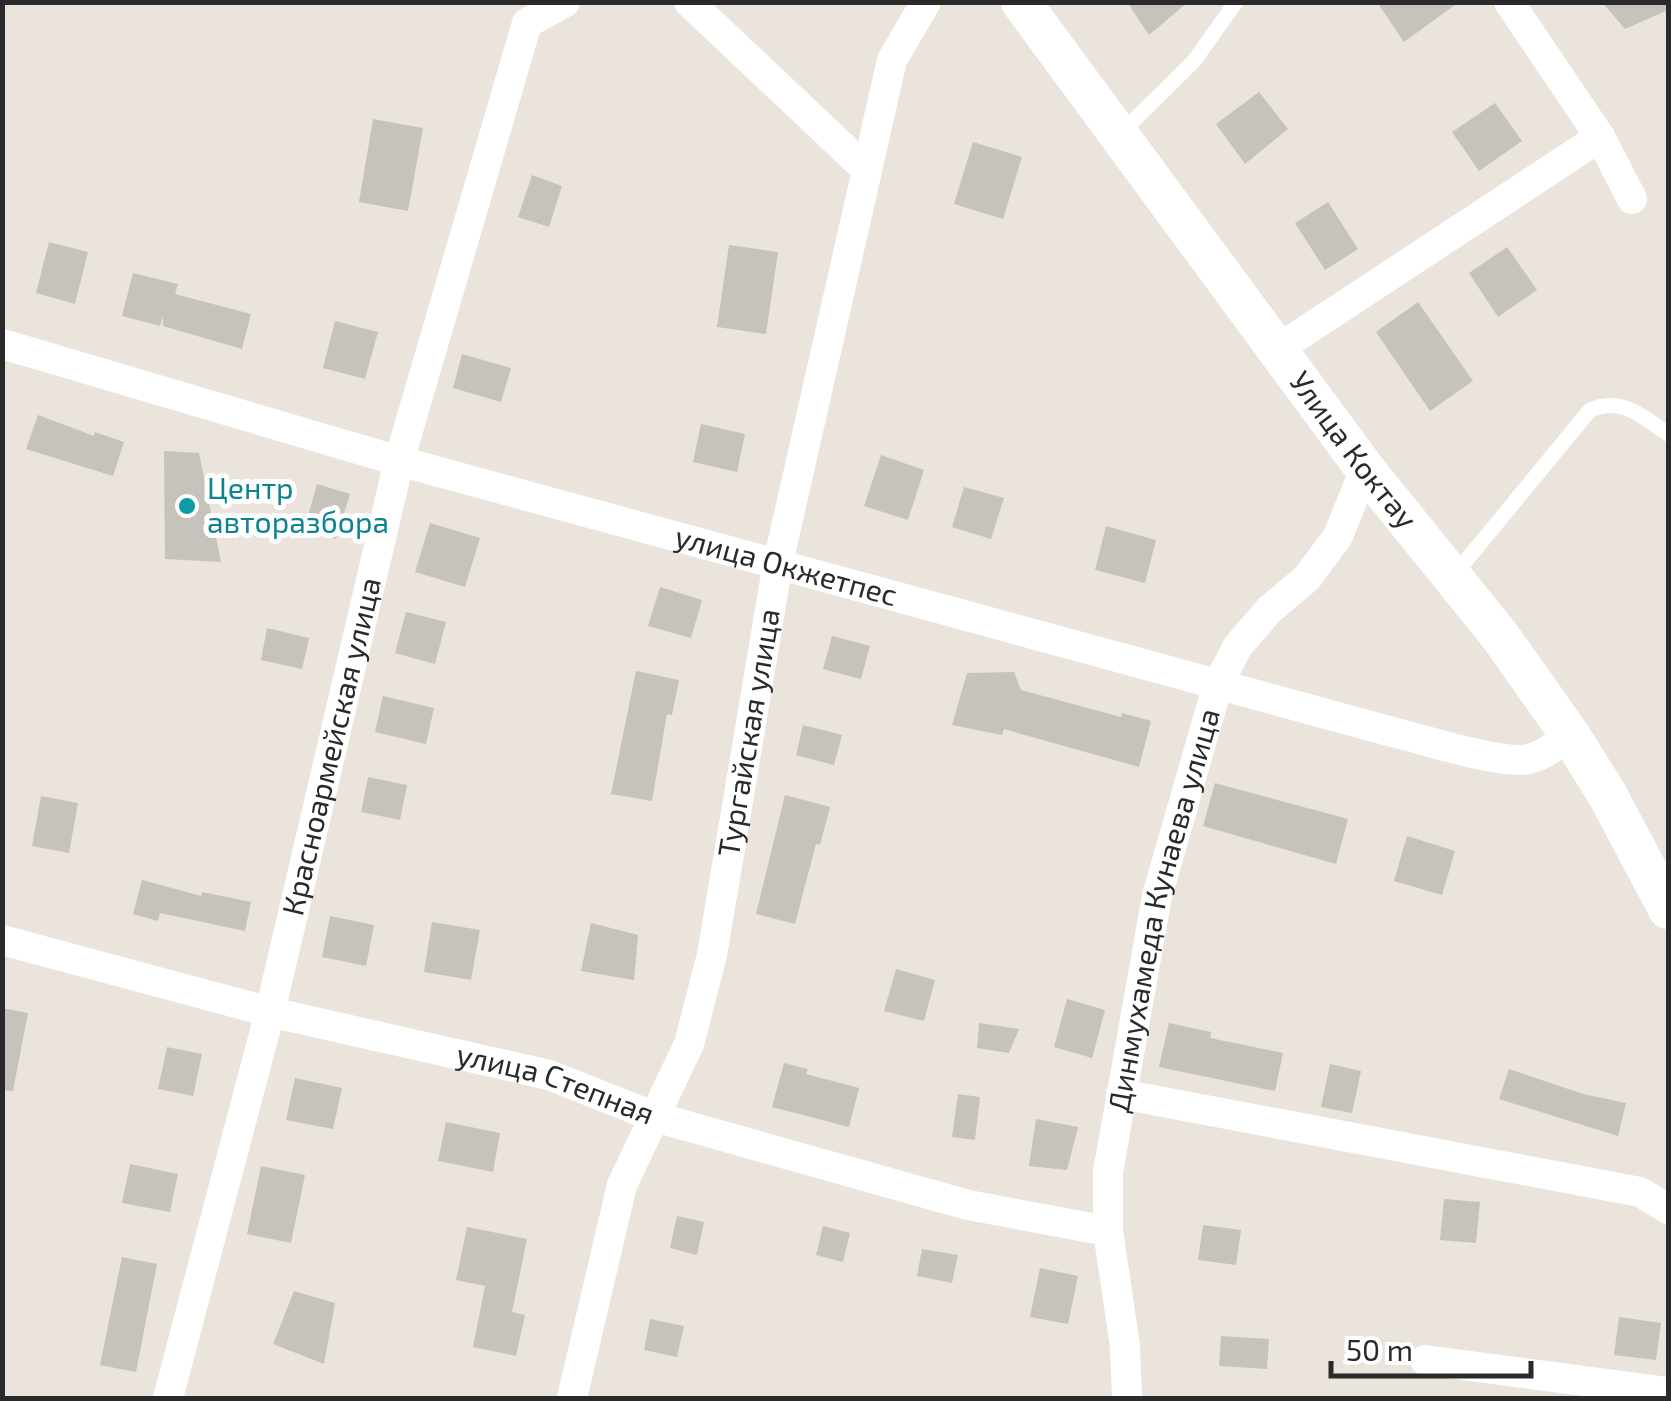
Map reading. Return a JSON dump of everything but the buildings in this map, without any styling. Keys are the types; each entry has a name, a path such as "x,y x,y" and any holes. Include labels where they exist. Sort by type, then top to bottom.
{"street":[{"name":"Красноармейская улица","path":"168,1398 270,1012 399,461 527,22 565,2"},
{"path":"689,2 867,170"},
{"name":"Тургайская улица","path":"572,1398 622,1185 689,1044 712,956 778,563 892,60 926,2"},
{"name":"Улица Коктау","path":"1021,2 1366,469 1500,636 1570,735 1668,909"},
{"path":"1509,2 1600,137 1632,199"},
{"path":"1278,350 1600,137"},
{"name":"улица Окжетпес","path":"2,344 399,461 1494,756 1526,760 1570,735"},
{"name":"Динмухамеда Кунаева улица","path":"1127,1398 1125,1346 1108,1231 1108,1172 1157,896 1218,684 1238,646 1269,610 1307,578 1338,536 1366,469"},
{"name":"улица Степная","path":"2,940 270,1012 549,1075 655,1117 968,1206 1108,1231"},
{"path":"1121,1094 1640,1192 1668,1209"},
{"path":"1425,1360 1668,1392"}],"lane":[{"path":"1119,135 1194,61 1236,2"},
{"path":"1452,577 1590,410 1603,404 1617,404 1668,434"}],"place":[{"name":"Центр авторазбора","path":"187,506"}]}
